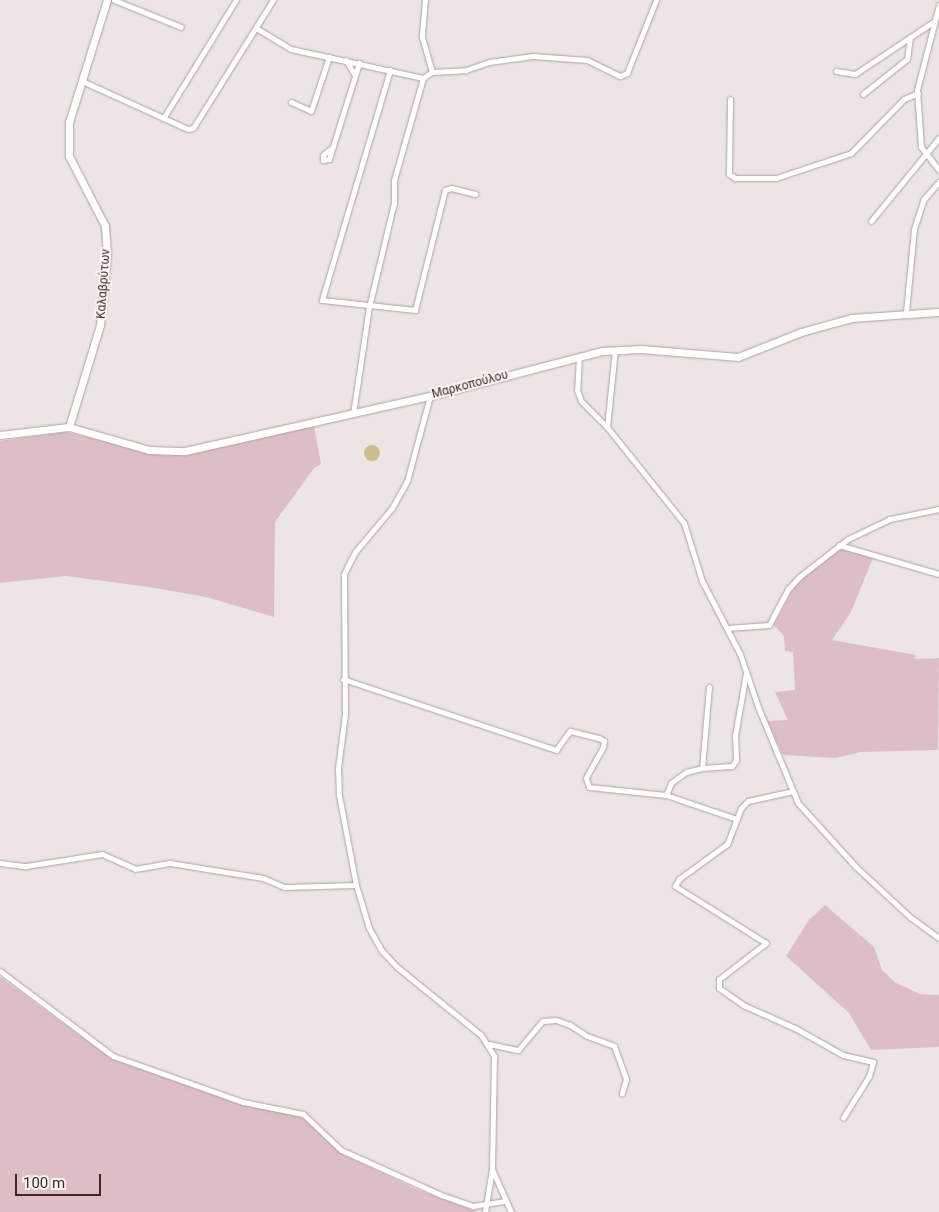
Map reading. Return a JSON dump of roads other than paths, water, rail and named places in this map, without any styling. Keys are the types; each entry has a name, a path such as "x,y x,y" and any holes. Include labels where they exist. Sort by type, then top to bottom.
{"street":[{"name":"Καλαβρύτων","path":"68,427 100,325 107,255 105,226 69,156 69,122 107,0"},
{"path":"114,0 180,27"},
{"path":"164,117 236,0"},
{"path":"82,81 188,129 193,128 272,0"},
{"path":"425,0 422,37 432,72"},
{"path":"354,414 369,307 394,203 394,180 424,78 432,72 466,70 489,62 532,56 588,60 625,76 656,0"},
{"path":"939,5 933,22 918,93 921,147 926,157 939,170"},
{"path":"836,71 855,74 933,22"},
{"path":"256,28 291,49 424,78"},
{"path":"863,94 906,59 910,37"},
{"path":"291,102 311,111 329,57"},
{"path":"346,60 354,74"},
{"path":"332,148 359,63"},
{"path":"390,70 322,300 369,307 415,310 418,308 445,190 451,188 475,194"},
{"path":"730,98 729,174 735,178 776,178 851,153 904,99 918,93"},
{"path":"872,221 926,157 939,138"},
{"path":"906,312 914,230 924,199 939,182"},
{"name":"Μαρκοπούλου","path":"0,435 68,427 149,450 168,452 194,449 430,396 578,356 615,350 641,349 738,357 833,322 906,312 939,312"},
{"path":"607,427 615,350"},
{"path":"578,356 577,390 581,401 607,427 684,523 702,581 727,628 793,791 806,816 828,835 856,867 910,917 939,938"},
{"path":"430,396 407,481 380,526 347,565 343,679 345,714 338,768 339,795 356,885 369,928 382,950 397,967 449,1007 490,1044 518,1050 542,1021 556,1020 570,1025 587,1036 614,1046 626,1079 622,1093"},
{"path":"727,628 770,625 788,589 839,545 890,519 939,509"},
{"path":"839,545 939,574"},
{"path":"666,795 671,783 686,772 735,764 735,736 746,672"},
{"path":"343,679 556,750 570,731 600,738 604,741 603,747 586,778 589,786 666,795 737,819"},
{"path":"702,768 709,687"},
{"path":"793,791 748,801 737,819 727,844 679,879 675,886 766,943 719,979 719,988 743,1005 795,1028 844,1055 873,1062 869,1076 843,1118"},
{"path":"0,863 26,866 102,854 135,869 170,863 263,878 284,887 356,885"},
{"path":"0,971 113,1056 242,1102 294,1110 312,1119 350,1155 441,1195 486,1209 504,1201"},
{"path":"486,1209 492,1169 495,1068 490,1044"},
{"path":"492,1169 504,1201 511,1212"}]}
